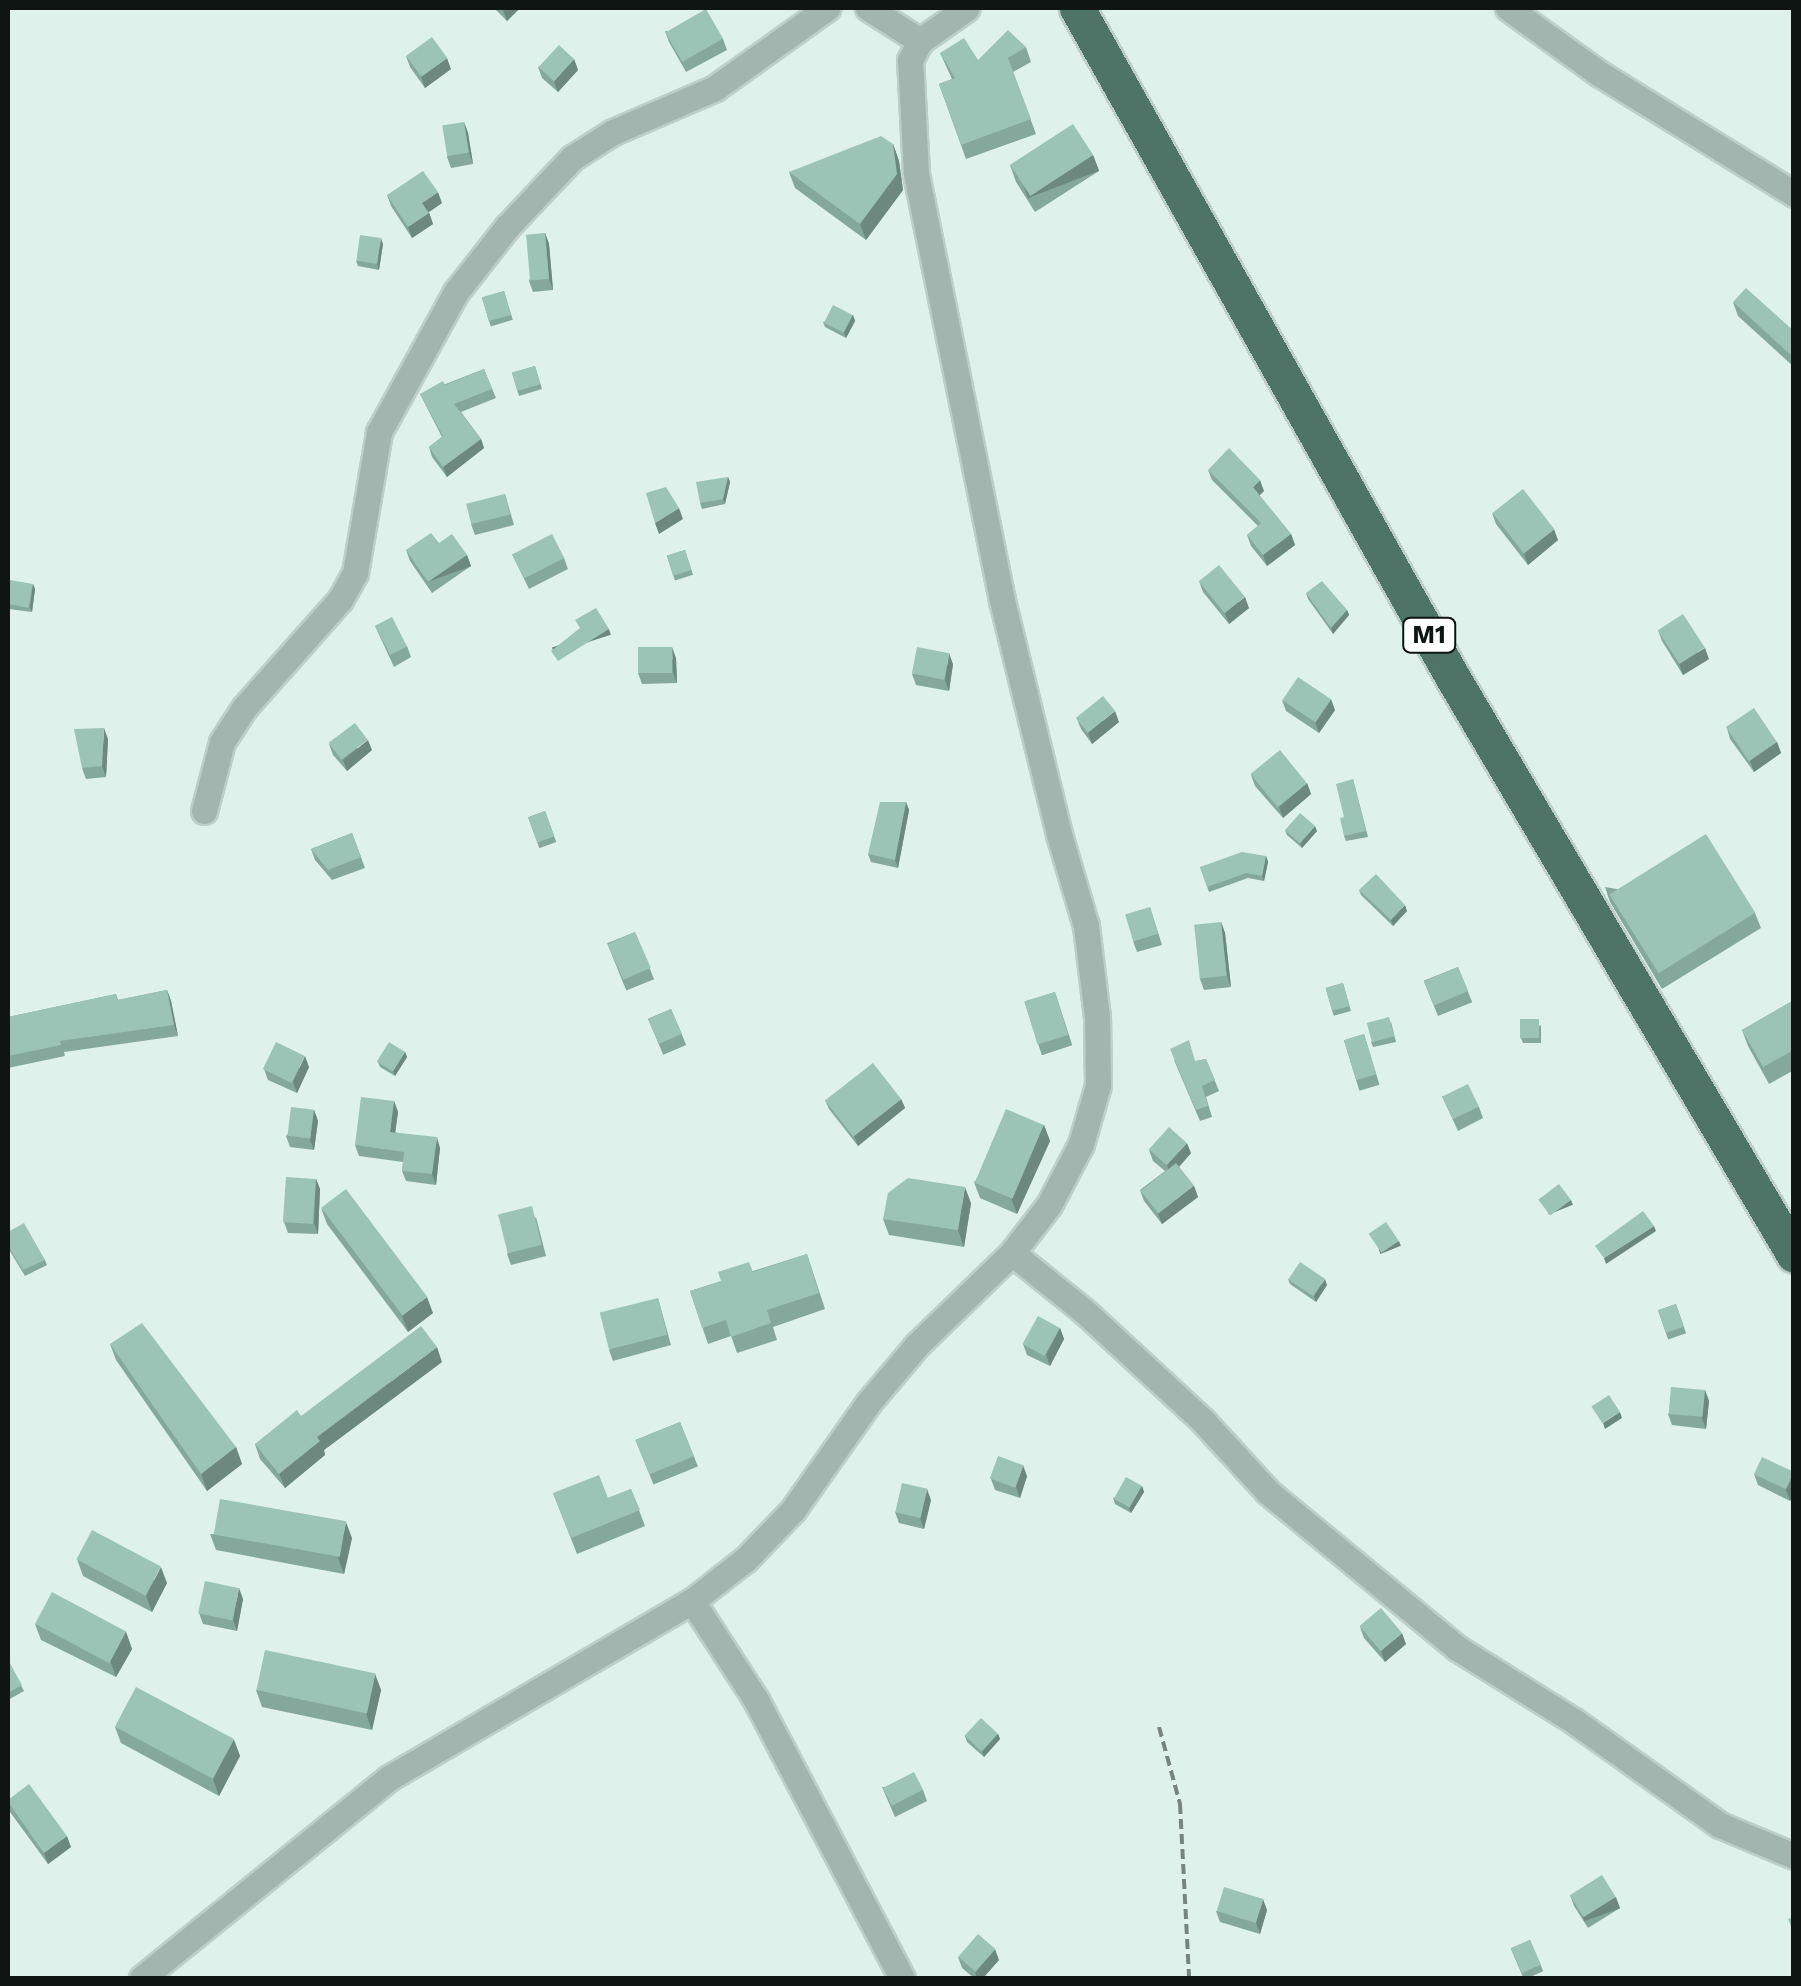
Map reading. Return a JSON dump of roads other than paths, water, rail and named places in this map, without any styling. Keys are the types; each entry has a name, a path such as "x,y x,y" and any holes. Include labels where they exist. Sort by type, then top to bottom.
{"highway":[{"name":"M1","path":"1077,8 1453,678 1794,1255"}],"street":[{"path":"204,811 222,742 244,708 340,600 355,574 379,432 456,292 507,227 572,158 613,132 714,88 827,8"},
{"path":"868,8 920,41"},
{"path":"142,1978 389,1778 692,1601 746,1559 793,1510 869,1402 905,1359 1012,1253 1049,1205 1082,1144 1098,1085 1098,1017 1086,926 1059,834 1002,600 916,173 910,60 920,41 967,8"},
{"path":"1508,8 1600,74 1794,194"},
{"path":"1012,1253 1084,1311 1203,1421 1268,1492 1457,1648 1574,1721 1720,1825 1794,1856"},
{"path":"692,1601 756,1700 902,1978"}]}
